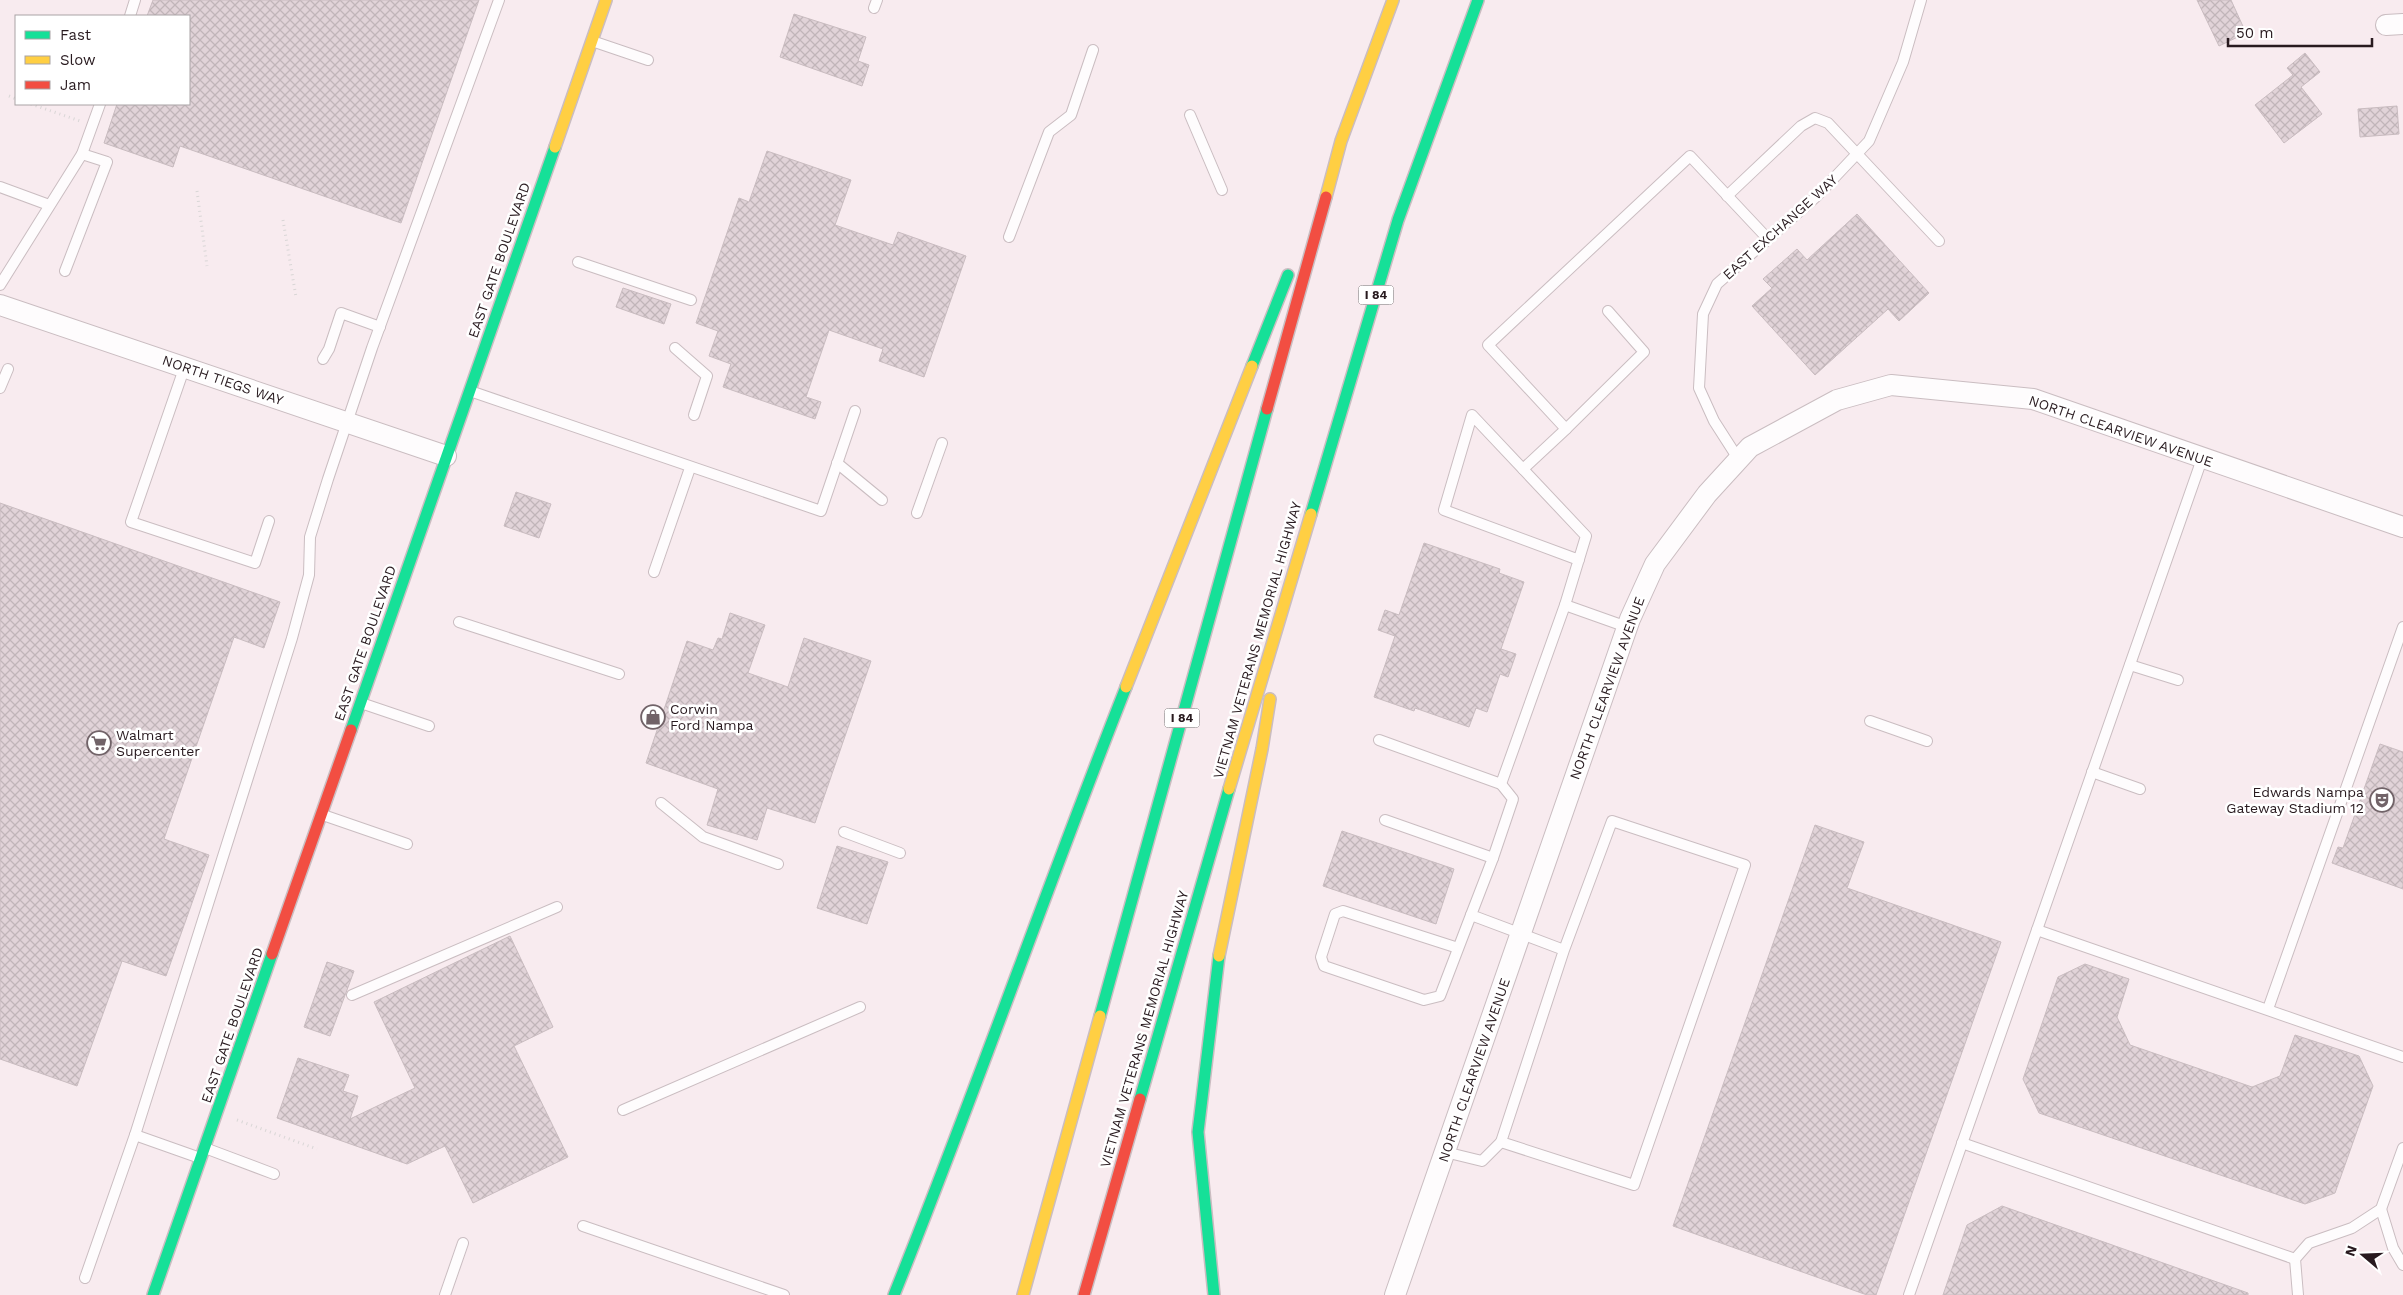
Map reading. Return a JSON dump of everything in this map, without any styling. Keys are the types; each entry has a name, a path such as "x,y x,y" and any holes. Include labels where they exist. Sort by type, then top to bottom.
{"main road":[{"name":"EAST GATE BOULEVARD","path":"153,1295 606,0"},
{"name":"I 84","path":"1023,1295 1341,142 1393,0"},
{"name":"VIETNAM VETERANS MEMORIAL HIGHWAY","path":"1084,1295 1199,891 1398,220 1478,0"},
{"path":"1301,243 1341,142"},
{"path":"894,1295 949,1158 1060,854 1294,262"},
{"path":"1214,1295 1198,1132 1219,956 1262,749 1286,594"}],"street":[{"name":"NORTH TIEGS WAY","path":"0,305 185,366 446,456"},
{"name":"NORTH CLEARVIEW AVENUE","path":"1396,1295 1627,627 1655,564 1707,494 1750,447 1837,400 1891,385 2034,399 2403,527"}],"lane":[{"path":"130,15 135,0"},
{"path":"85,1278 135,1135 292,638 310,575 310,537 380,327 499,0"},
{"name":"EAST EXCHANGE WAY","path":"1739,460 1714,421 1698,388 1703,314 1717,284 1817,196 1869,141 1903,62 1921,0"},
{"path":"592,40 648,60"},
{"path":"1009,237 1049,132 1071,115 1094,50"},
{"path":"0,285 82,154 100,105"},
{"path":"1190,115 1222,190"},
{"path":"1728,196 1801,126 1815,118 1828,123 1939,241"},
{"path":"65,271 106,162 82,154"},
{"path":"1566,429 1488,345 1690,156 1768,239"},
{"path":"0,188 49,205"},
{"path":"578,262 691,300"},
{"path":"1522,468 1566,429 1644,352 1608,311"},
{"path":"323,358 329,350 341,313 380,327"},
{"path":"675,348 707,376 694,415"},
{"path":"185,366 130,522 256,563 269,521"},
{"path":"0,388 8,369"},
{"path":"469,391 690,468 821,510 855,411"},
{"path":"1501,784 1565,605 1579,560 1586,536 1472,415 1444,510 1579,560"},
{"path":"917,513 942,443"},
{"path":"1909,1295 2202,458"},
{"path":"836,463 882,500"},
{"path":"654,572 690,468"},
{"path":"1565,605 1627,627"},
{"path":"459,622 619,674"},
{"path":"2268,1009 2403,627"},
{"path":"2130,665 2178,680"},
{"path":"360,703 429,726"},
{"path":"1870,721 1927,741"},
{"path":"1378,740 1501,784 1513,799 1492,858 1440,996 1424,1000 1324,966 1321,957 1335,914 1343,910 1458,948"},
{"path":"2092,772 2140,789"},
{"path":"661,803 703,837 778,864"},
{"path":"321,815 407,844"},
{"path":"1385,820 1492,858"},
{"path":"1445,1152 1482,1161 1501,1142 1564,950 1612,821 1745,864 1634,1185 1501,1142"},
{"path":"844,832 900,853"},
{"path":"352,995 557,907"},
{"path":"1470,915 1564,950"},
{"path":"2037,930 2403,1057"},
{"path":"622,1110 860,1007"},
{"path":"135,1135 274,1174"},
{"path":"1962,1143 2295,1260"},
{"path":"2403,1148 2381,1209 2393,1248 2403,1265"},
{"path":"2298,1295 2295,1260 2309,1243 2352,1228 2381,1209"},
{"path":"582,1226 784,1295"},
{"path":"445,1295 463,1243"}],"path":[{"path":"9,96 15,99"},
{"path":"34,105 80,121"},
{"path":"197,192 207,266"},
{"path":"283,220 296,297"},
{"path":"236,1120 317,1149"}],"building":[{"path":"153,0 479,0 401,223 180,146 173,167 104,143 117,105 190,105 190,15 147,15"},
{"path":"2197,0 2231,0 2246,33 2219,46"},
{"path":"794,14 866,37 858,61 869,65 862,86 780,57"},
{"path":"2305,53 2320,72 2301,87 2322,114 2284,143 2255,105 2293,75 2287,68"},
{"path":"2397,106 2399,134 2360,137 2358,109"},
{"path":"767,151 851,180 835,225 893,245 898,232 966,256 924,377 879,361 883,349 829,330 806,397 821,402 815,419 723,387 731,364 709,356 718,331 696,323 739,198 749,202"},
{"path":"1857,214 1929,293 1899,321 1888,309 1815,375 1752,306 1772,288 1763,279 1797,249 1807,260"},
{"path":"623,288 671,304 664,324 616,307"},
{"path":"516,492 551,504 539,538 504,526"},
{"name":"Walmart Supercenter","path":"0,503 280,602 264,648 234,637 164,839 209,855 166,976 122,961 77,1086 0,1059"},
{"path":"1424,543 1500,569 1499,573 1524,582 1501,649 1516,654 1508,677 1500,674 1487,712 1476,708 1469,727 1415,708 1414,711 1374,697 1395,636 1378,630 1385,610 1399,615"},
{"path":"730,613 765,625 748,673 788,687 804,638 871,661 815,823 767,808 757,840 707,825 718,789 646,763 687,641 713,650 718,638 722,639"},
{"name":"Edwards Nampa Gateway Stadium 12","path":"2380,744 2403,752 2403,889 2332,863 2338,847 2343,848"},
{"path":"1815,825 1864,842 1847,888 2001,942 1876,1295 1867,1295 1673,1226"},
{"path":"1342,831 1454,869 1436,924 1323,886"},
{"path":"837,846 888,862 867,924 817,908"},
{"path":"510,936 553,1027 514,1046 568,1157 473,1203 445,1146 407,1164 277,1118 298,1058 349,1075 343,1091 358,1096 350,1119 415,1088 374,1002"},
{"path":"327,962 354,971 330,1036 304,1027"},
{"path":"2085,964 2129,979 2117,1017 2130,1045 2252,1087 2280,1076 2295,1035 2359,1056 2373,1086 2335,1193 2305,1204 2039,1113 2023,1079 2058,977"},
{"path":"2002,1206 2248,1293 2248,1295 1943,1295 1967,1225"}],"traffic: fast":[{"path":"1311,514 1398,220 1478,0"},
{"path":"351,730 555,147"},
{"path":"1252,366 1288,275"},
{"path":"1100,1016 1267,409"},
{"path":"894,1295 1126,687"},
{"path":"1140,1099 1229,789"},
{"path":"153,1295 272,954"},
{"path":"1214,1295 1198,1132 1219,956"}],"traffic: slow":[{"path":"555,147 606,0"},
{"path":"1326,197 1341,141 1393,0"},
{"path":"1126,687 1252,366"},
{"path":"1229,789 1311,514"},
{"path":"1219,956 1262,749 1270,699"},
{"path":"1023,1295 1100,1016"}],"traffic: jam":[{"path":"1267,409 1326,197"},
{"path":"272,954 351,730"},
{"path":"1084,1295 1140,1099"}],"place":[{"name":"Corwin Ford Nampa","path":"653,717"},
{"name":"Walmart Supercenter","path":"99,743"},
{"name":"Edwards Nampa Gateway Stadium 12","path":"2382,800"}]}
